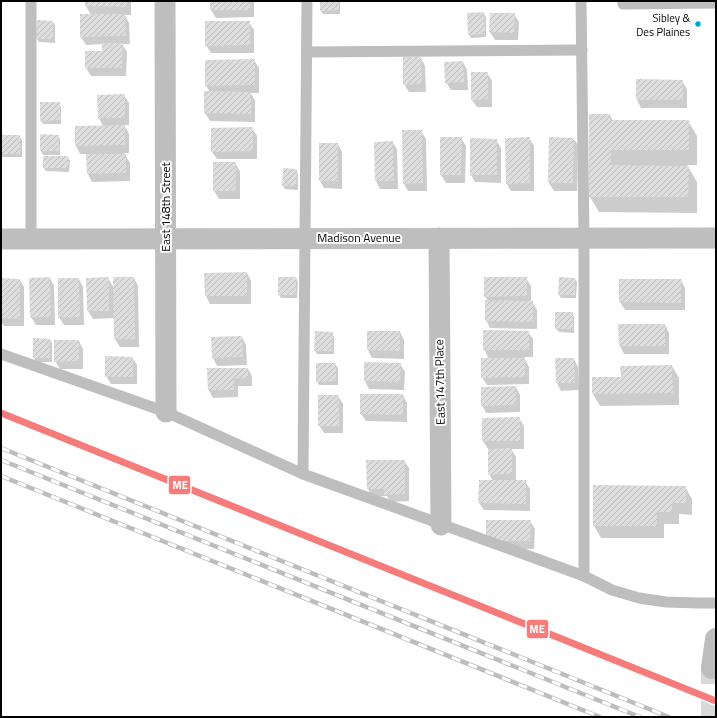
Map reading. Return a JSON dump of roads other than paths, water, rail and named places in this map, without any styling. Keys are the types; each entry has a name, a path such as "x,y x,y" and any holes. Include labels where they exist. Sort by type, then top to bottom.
{"main road":[{"path":"712,668 716,639"}],"street":[{"name":"East 148th Street","path":"165,1 166,412"},
{"name":"East 147th Place","path":"439,238 441,525"},
{"name":"Madison Avenue","path":"1,239 716,238"}],"lane":[{"path":"31,1 31,239"},
{"path":"303,474 307,1"},
{"path":"581,1 584,238 584,576"},
{"path":"623,1 623,4 716,3"},
{"path":"307,52 582,50"},
{"path":"1,354 166,412 303,474 584,576 612,590 639,598 666,602 716,603"}],"tunnel":[{"path":"712,668 712,717"}],"railway":[{"path":"1,448 669,717"},
{"path":"1,460 640,717"},
{"path":"1,476 600,717"}],"place":[{"name":"Sibley & Des Plaines","path":"698,24"}]}
